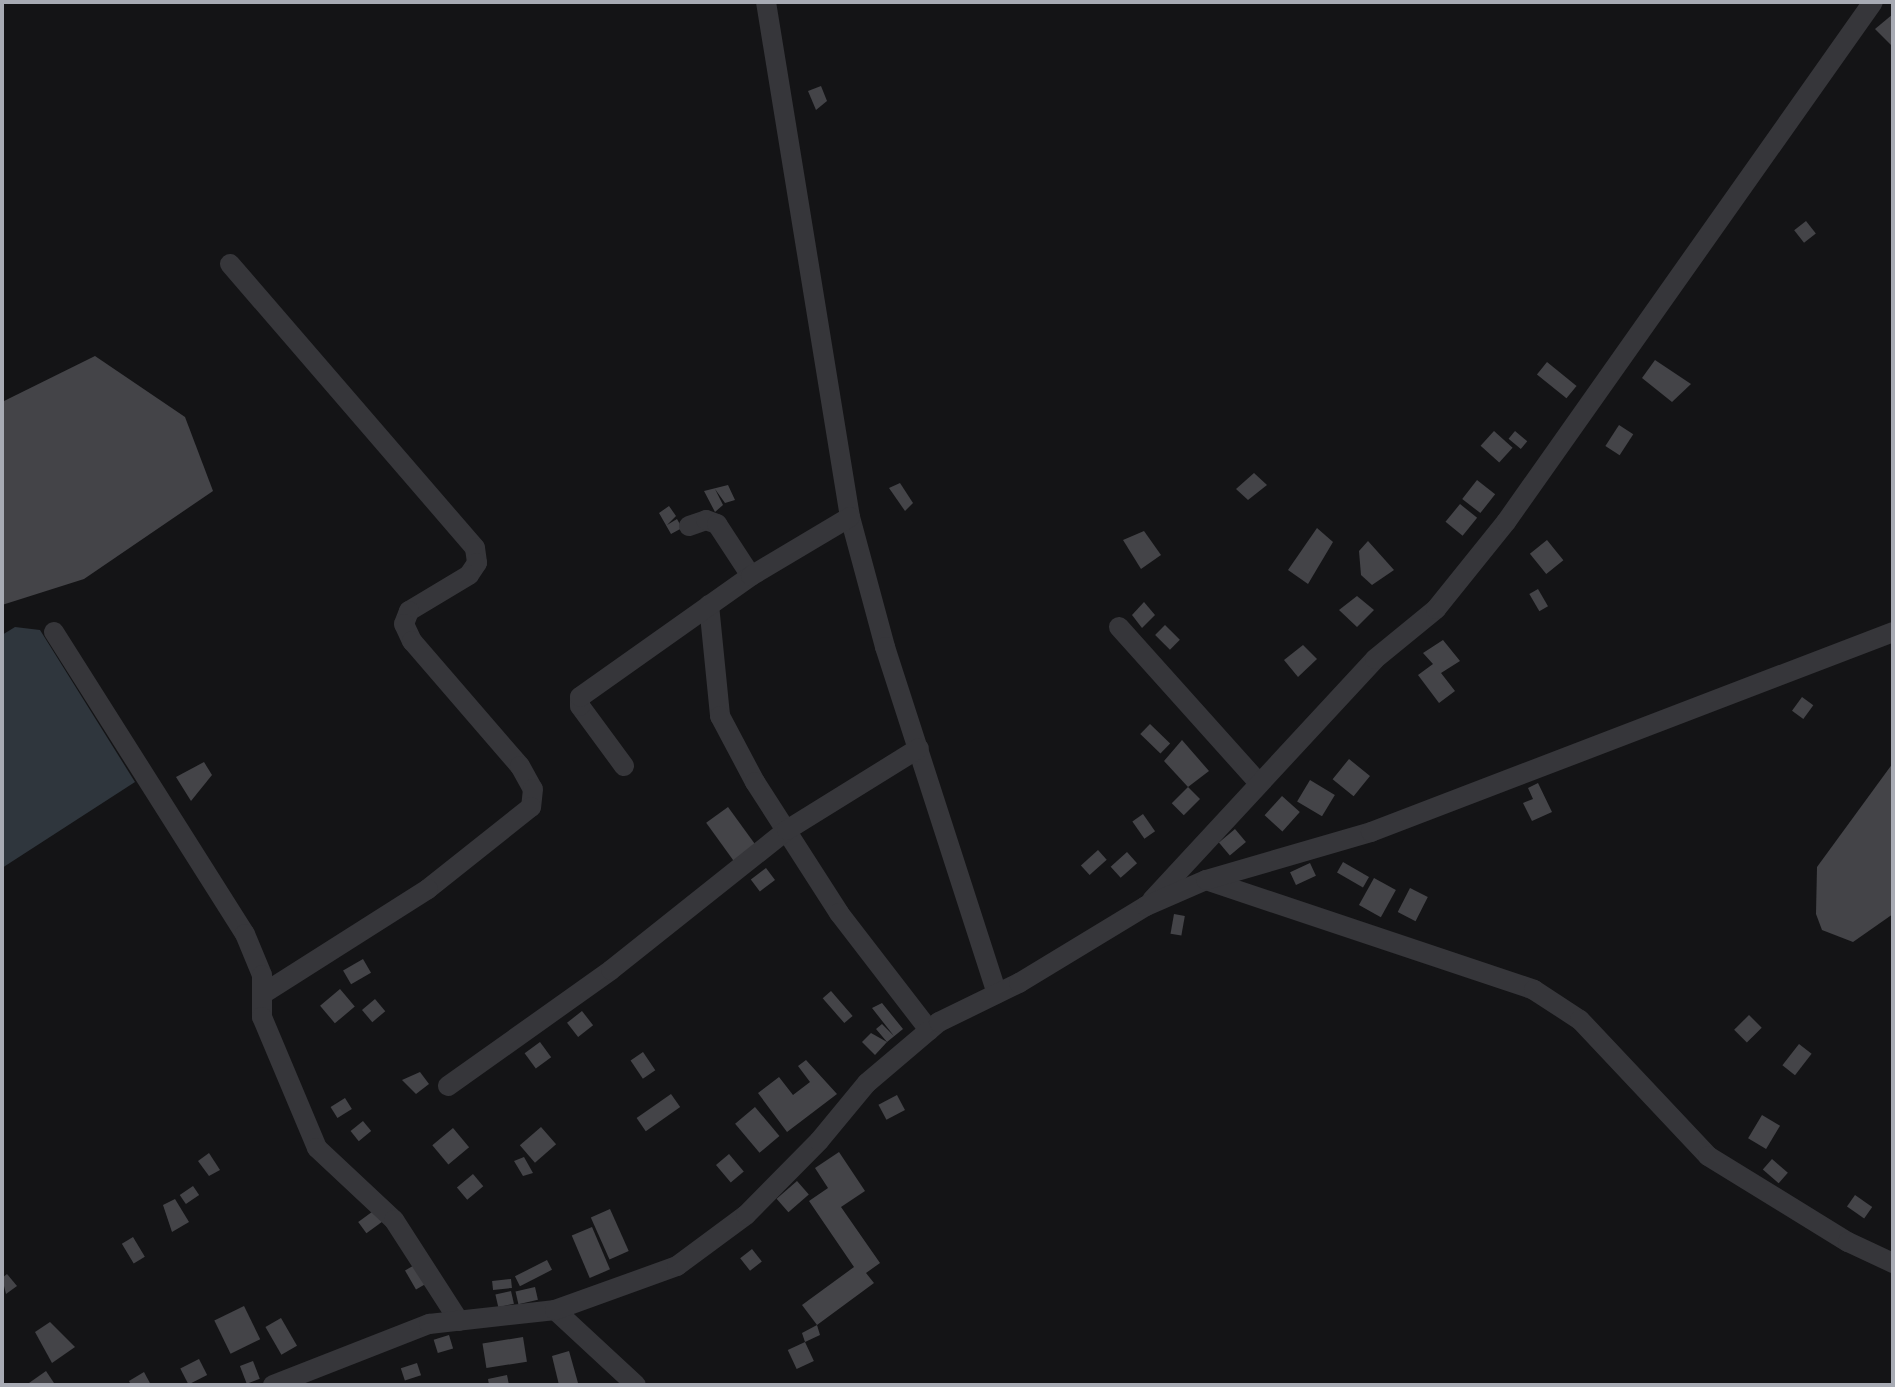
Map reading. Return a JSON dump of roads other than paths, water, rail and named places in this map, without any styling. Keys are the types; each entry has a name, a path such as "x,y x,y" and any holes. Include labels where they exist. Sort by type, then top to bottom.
{"street":[{"path":"766,2 850,517 997,993"},
{"path":"1146,906 1375,659 1436,609 1506,522 1873,2"},
{"path":"230,264 475,548 477,563 469,575 409,611 404,624 412,641 520,766 533,789 531,807 428,889 264,993"},
{"path":"624,766 580,706 580,697 751,576 850,517"},
{"path":"689,526 706,520 717,524 751,576"},
{"path":"709,605 720,716 839,913 929,1030"},
{"path":"1119,627 1259,783"},
{"path":"54,632 245,934 264,993 262,1017 317,1148 394,1220 459,1321"},
{"path":"273,1385 429,1324 555,1310 677,1266 723,1232 819,1141 867,1083 929,1030 1146,906 1206,880 1371,832 1893,632"},
{"path":"448,1086 611,970 787,830 919,748"},
{"path":"1206,880 1534,990 1580,1020 1708,1156 1848,1242 1893,1263"},
{"path":"555,1310 636,1385"}]}
